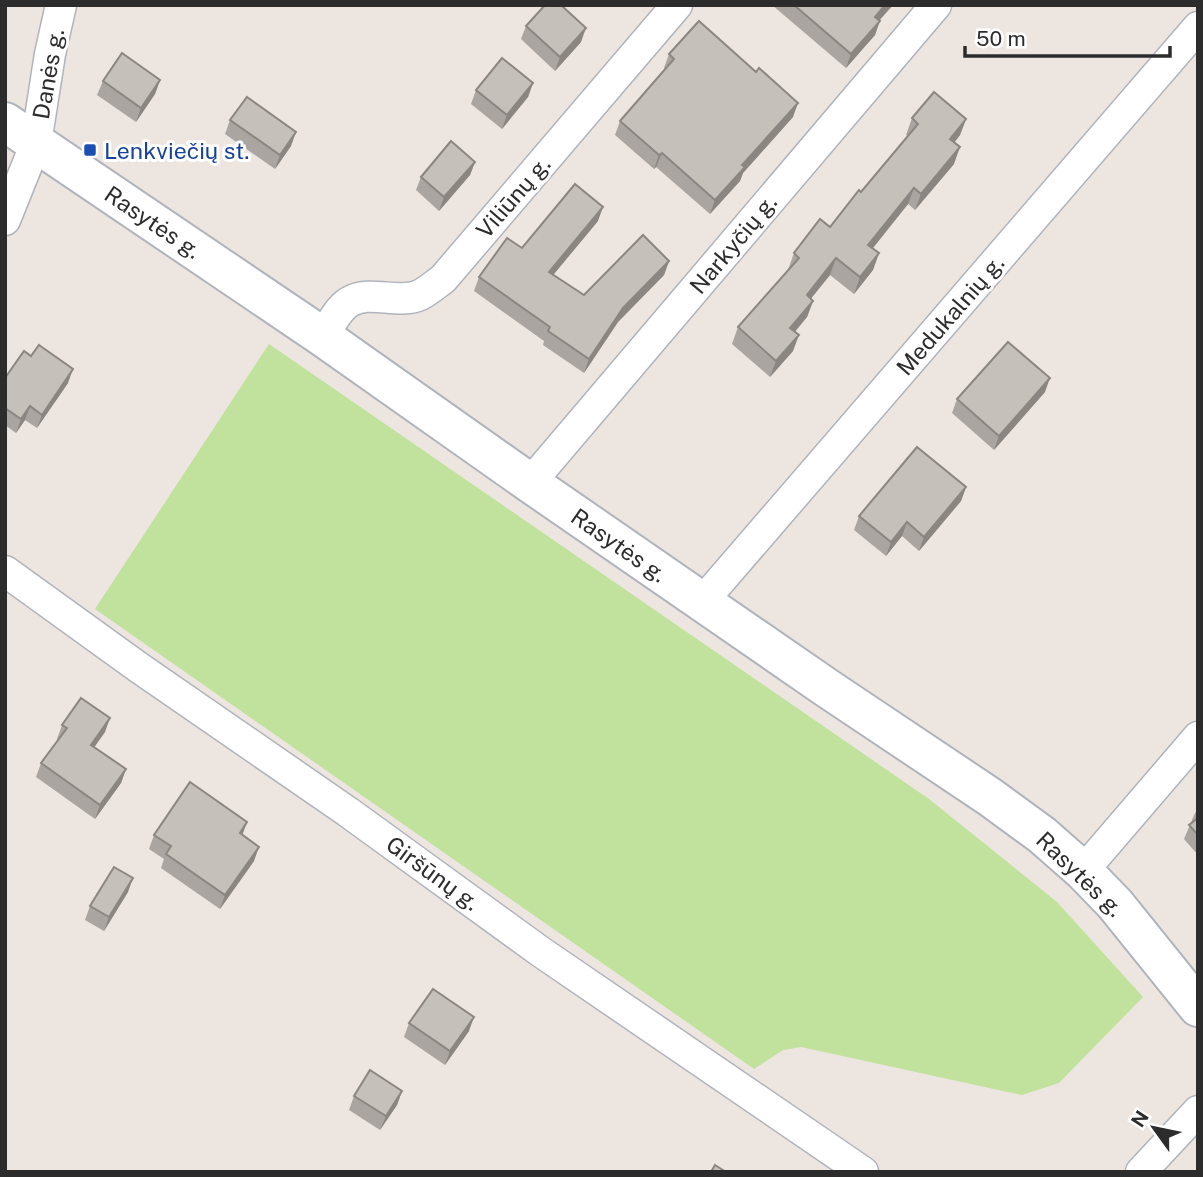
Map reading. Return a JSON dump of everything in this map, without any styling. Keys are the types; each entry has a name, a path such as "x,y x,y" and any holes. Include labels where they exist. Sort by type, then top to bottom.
{"main road":[{"name":"Rasytės g.","path":"5,122 323,337 530,483 1042,835 1115,904 1198,1007"}],"street":[{"name":"Danės g.","path":"5,220 36,143 61,5"},
{"name":"Viliūnų g.","path":"323,337 343,306 352,300 366,297 402,299 420,295 443,279 677,5"},
{"name":"Narkyčių g.","path":"530,483 936,5"},
{"name":"Medukalnių g.","path":"702,602 1198,27"},
{"name":"Giršūnų g.","path":"5,571 541,951 863,1172"},
{"path":"1083,871 1198,737"},
{"path":"1141,1172 1198,1111"}],"green space":[{"path":"269,344 929,799 1057,902 1143,997 1059,1083 1022,1095 801,1047 783,1050 754,1069 95,609"}],"building":[{"path":"545,5 561,5 586,28 560,57 526,26"},
{"path":"794,5 885,5 875,17 880,21 851,54"},
{"path":"699,21 756,72 759,68 798,103 742,165 745,167 715,200 662,153 659,155 620,121 674,59 669,54"},
{"path":"122,53 160,80 141,108 103,81"},
{"path":"502,58 533,83 507,115 476,90"},
{"path":"934,92 966,119 950,139 960,147 921,194 914,188 868,245 879,253 860,277 836,258 807,295 813,301 790,328 799,335 776,361 738,327 799,258 794,253 820,219 830,227 918,124 912,118"},
{"path":"247,97 296,132 280,155 230,120"},
{"path":"451,141 475,162 444,197 421,177"},
{"path":"575,184 603,207 549,272 584,295 643,235 669,261 623,308 589,359 548,331 550,327 479,277 507,238 522,248"},
{"path":"1008,342 1050,378 999,436 957,399"},
{"path":"39,345 73,369 42,415 30,406 21,419 5,408 5,378 24,351 31,356"},
{"path":"917,447 966,487 924,537 907,522 891,542 859,516"},
{"path":"81,698 110,718 91,745 126,769 100,805 41,763 67,728 62,725"},
{"path":"190,782 247,822 240,833 259,847 225,895 166,854 171,846 154,835"},
{"path":"1198,818 1198,835 1189,825"},
{"path":"114,867 133,878 109,917 90,906"},
{"path":"433,989 474,1017 450,1051 409,1023"},
{"path":"370,1070 402,1091 386,1116 354,1096"},
{"path":"715,1165 726,1172 711,1172"}],"place":[{"name":"Lenkviečių st.","path":"90,150"}]}
